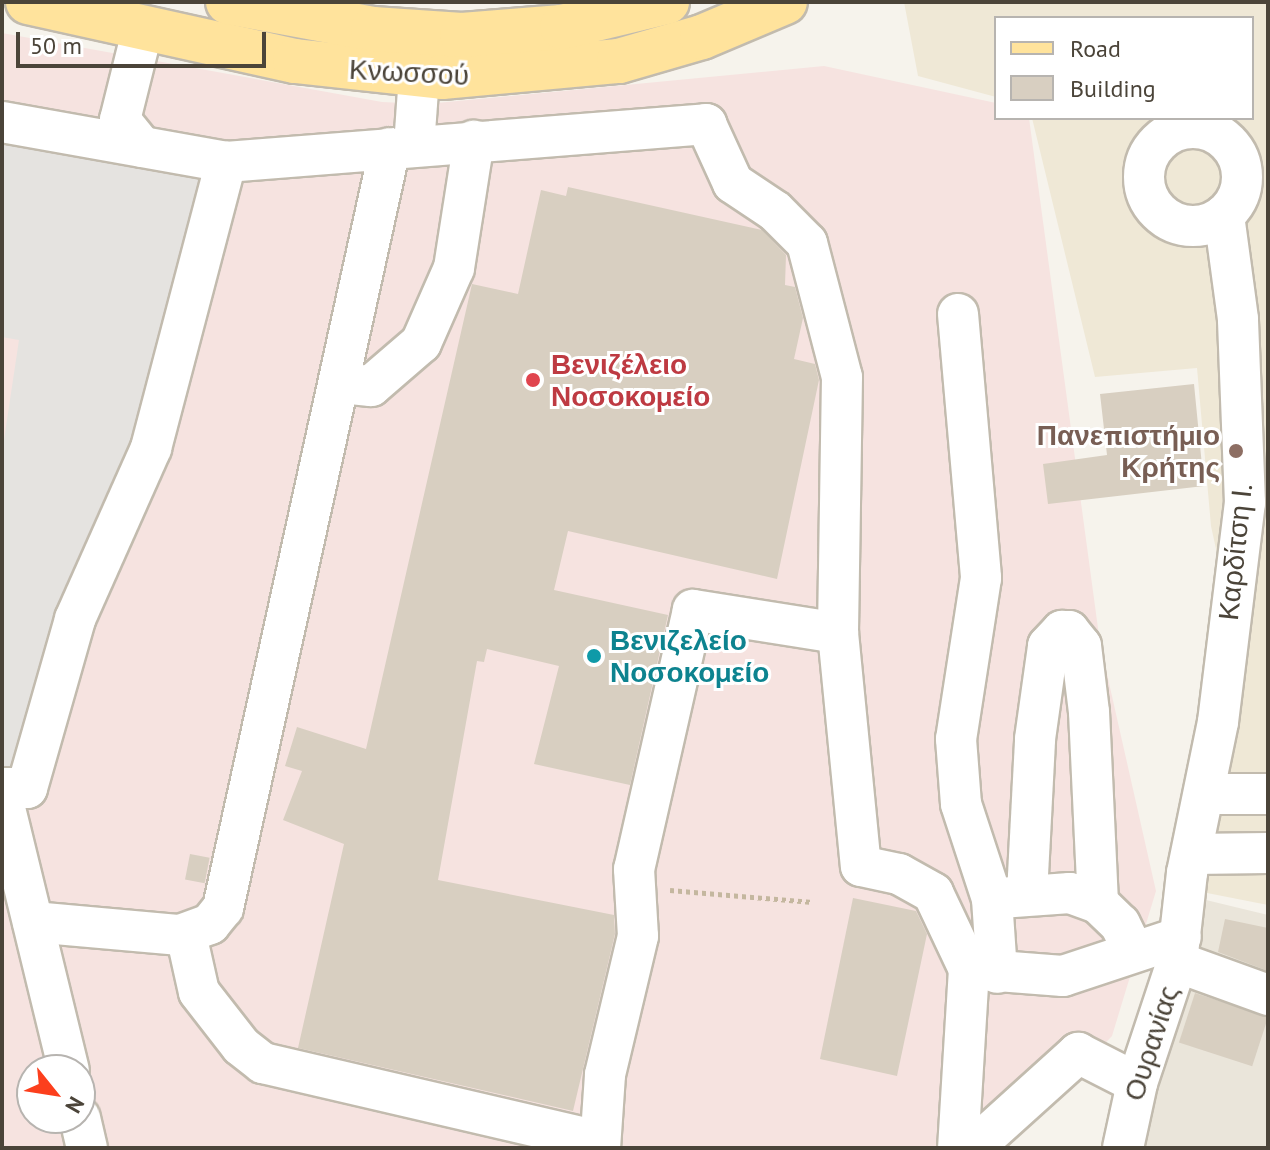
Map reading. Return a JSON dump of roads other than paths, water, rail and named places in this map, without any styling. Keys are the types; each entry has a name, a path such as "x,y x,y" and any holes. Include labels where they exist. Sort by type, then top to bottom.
{"main road":[{"name":"Κνωσσού","path":"28,2 295,61 409,76 528,73 619,61 702,37 785,2"},
{"name":"Κνωσσού","path":"228,2 401,33 544,30 614,18 667,2"},
{"path":"401,33 409,76"}],"street":[{"path":"142,147 120,120 143,28"},
{"path":"33,922 186,934 210,924 227,896 341,383 402,147 409,76"},
{"path":"2,122 226,162 706,124 733,183 775,211 807,243 842,377 838,633 861,866 899,874 933,893 983,971"},
{"path":"1174,130 1207,130 1234,149 1242,181 1224,215 1201,226 1186,226 1158,212 1149,199 1145,167 1157,144 1174,130"},
{"path":"341,383 371,386 421,343 454,268 474,141"},
{"path":"2,788 27,788 78,609 151,448 226,162"},
{"name":"Καρδίτση Ι.","path":"1179,950 1192,854 1206,794 1257,503 1224,215"},
{"path":"958,314 981,578 956,739 961,804 1009,897"},
{"path":"186,934 199,992 241,1046 263,1063 600,1144 605,1075 638,936 634,888 693,610 838,633"},
{"path":"958,1148 983,971 1009,897 1048,646 1062,631 1069,631 1081,646 1089,712 1098,903"},
{"path":"1206,794 1268,794"},
{"path":"2,796 65,1054"},
{"path":"1192,854 1268,853"},
{"path":"1009,897 1070,893 1098,903 1120,924 1133,951"},
{"path":"983,971 1063,976 1133,951 1179,950 1268,995"},
{"name":"Ουρανίας","path":"1123,1148 1137,1083 1179,950"},
{"path":"973,1148 1078,1053 1137,1083"}],"place":[{"name":"Βενιζέλειο Νοσοκομείο","path":"533,380"},
{"name":"Πανεπιστήμιο Κρήτης","path":"1236,451"},
{"name":"Βενιζελείο Νοσοκομείο","path":"594,656"}]}
